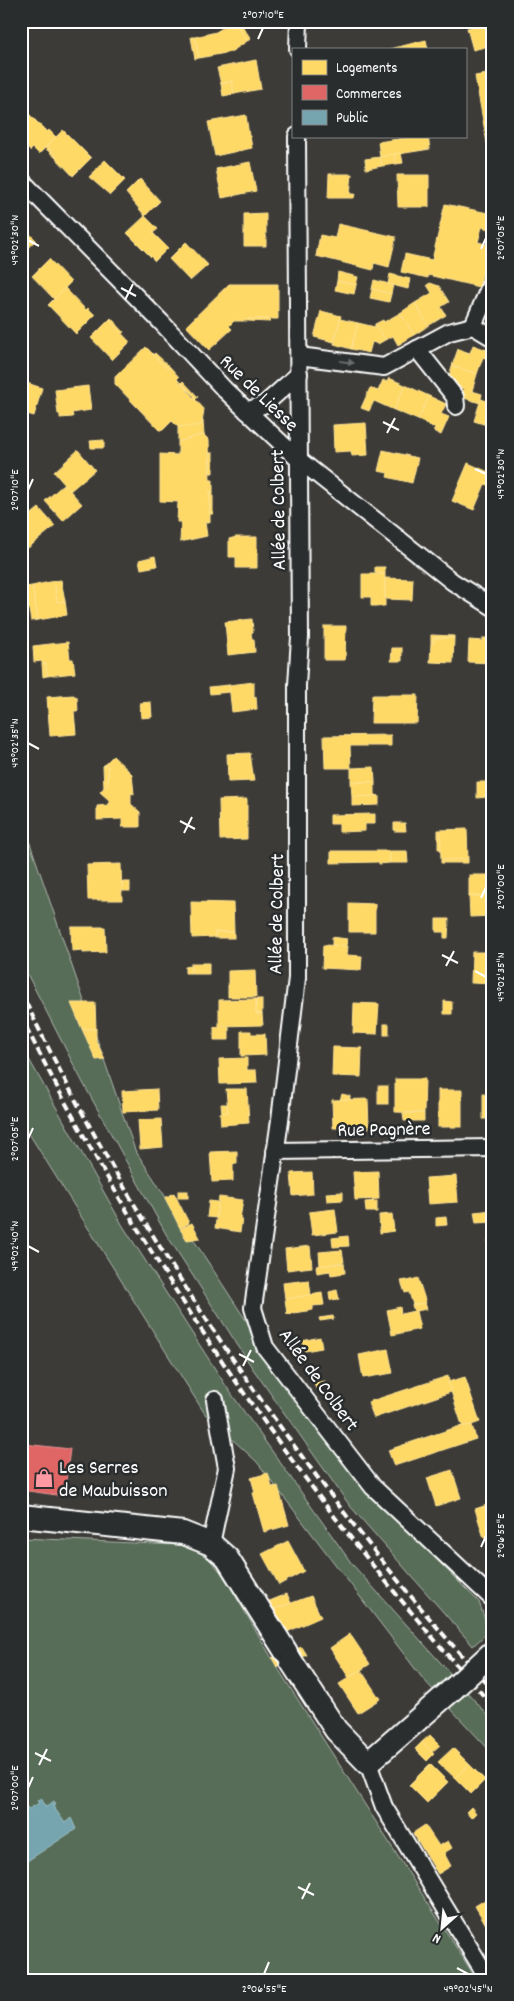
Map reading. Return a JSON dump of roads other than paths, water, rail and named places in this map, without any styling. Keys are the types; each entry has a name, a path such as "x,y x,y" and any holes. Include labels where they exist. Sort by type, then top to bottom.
{"street":[{"path":"298,48 299,21"},
{"name":"Allée de Colbert","path":"297,138 300,637 297,685 297,978 254,1308 265,1347 373,1488 493,1599"},
{"name":"Rue de Liesse","path":"21,180 247,411 298,459 452,582 493,607"},
{"path":"473,326 493,279"},
{"path":"299,356 384,367 449,332 473,326 493,338"},
{"path":"418,349 455,397 456,406"},
{"path":"247,411 270,400 299,374"},
{"name":"Rue Pagnère","path":"275,1152 493,1148"},
{"path":"211,1544 227,1468 215,1400"},
{"path":"21,1516 183,1533 211,1544 227,1558 336,1730 368,1763 384,1807 488,1980"},
{"path":"368,1763 493,1652"}],"railway":[{"path":"21,992 80,1108 111,1164 178,1276 213,1330 336,1502 412,1598 493,1690"},
{"path":"21,1017 69,1110 121,1201 233,1378 294,1463 358,1546 424,1627 493,1706"}],"place":[{"name":"Les Serres de Maubuisson","path":"44,1478"}]}
